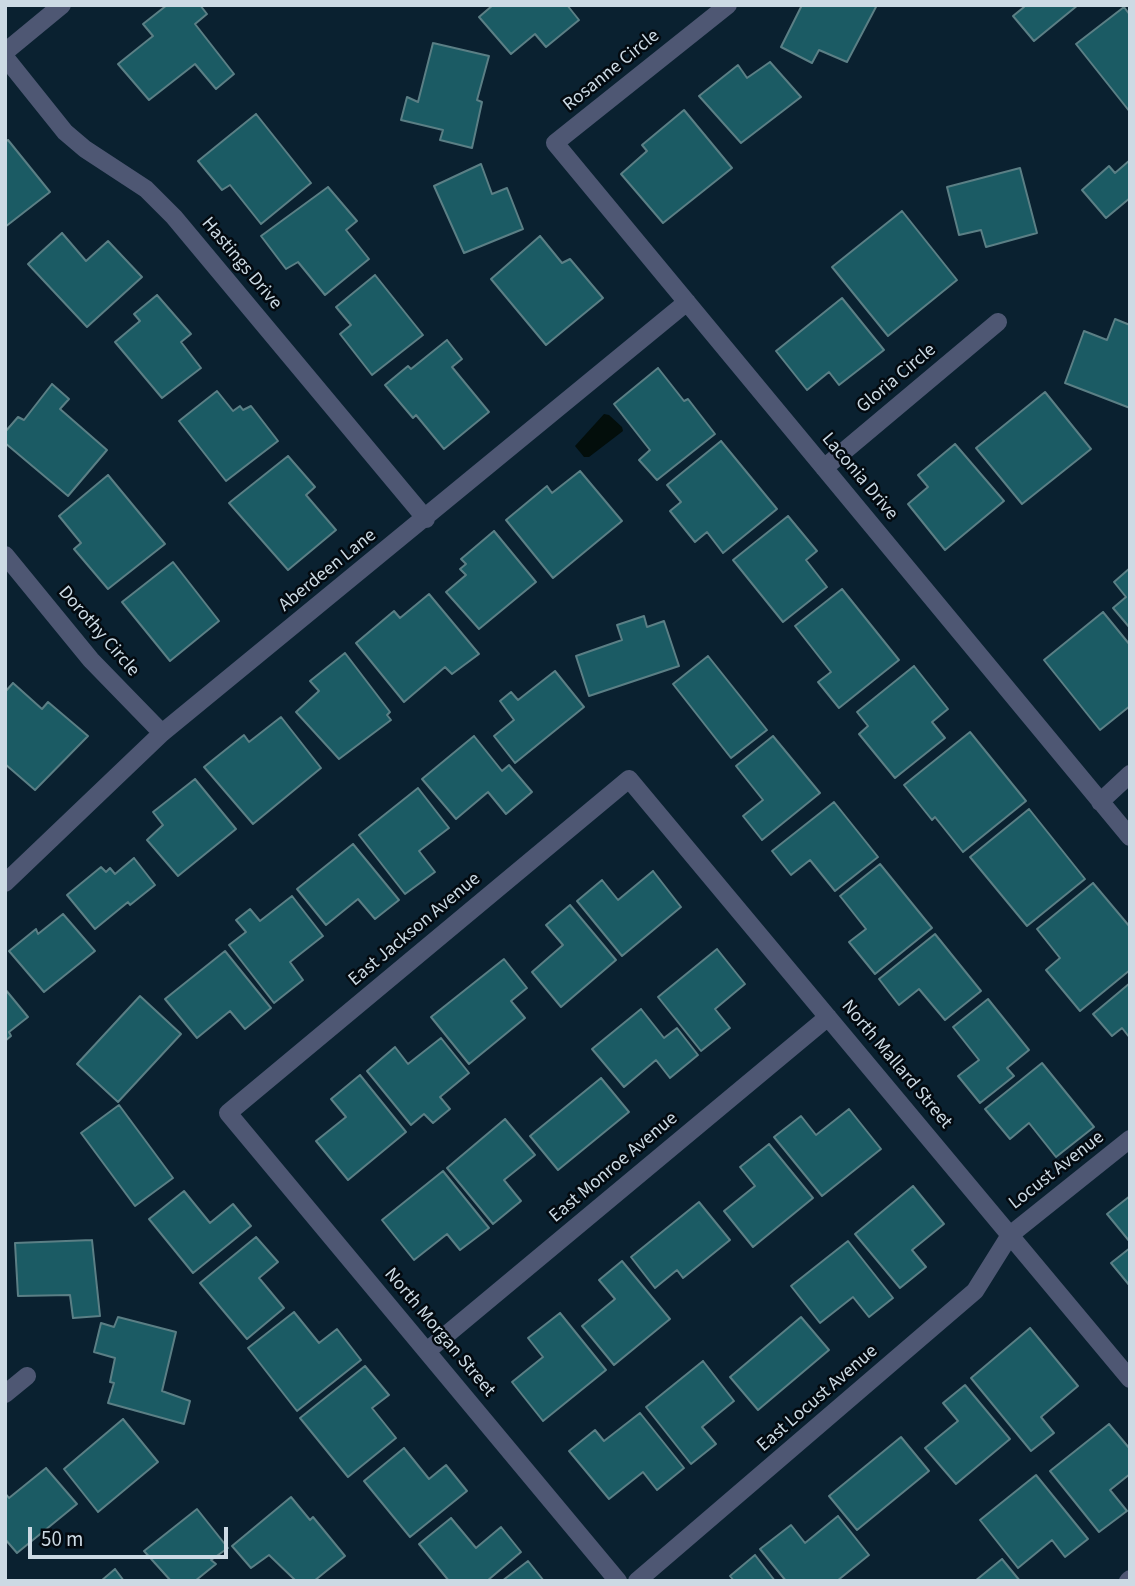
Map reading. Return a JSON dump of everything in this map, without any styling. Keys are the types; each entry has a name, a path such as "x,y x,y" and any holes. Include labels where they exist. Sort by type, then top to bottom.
{"street":[{"path":"5,51 62,5"},
{"name":"Rosanne Circle","path":"555,143 728,5"},
{"name":"Hastings Drive","path":"5,57 65,132 85,149 146,189 174,217 426,519"},
{"name":"Laconia Drive","path":"555,143 1130,837"},
{"name":"Aberdeen Lane","path":"5,883 162,733 426,519 687,302"},
{"name":"Gloria Circle","path":"824,468 998,322"},
{"name":"Dorothy Circle","path":"5,555 91,660 162,733"},
{"path":"1100,802 1130,775"},
{"name":"North Mallard Street","path":"629,779 1130,1379"},
{"name":"East Jackson Avenue","path":"228,1113 629,779"},
{"name":"East Monroe Avenue","path":"427,1351 828,1017"},
{"name":"North Morgan Street","path":"228,1113 618,1581"},
{"name":"Locust Avenue","path":"1010,1235 1130,1139"},
{"name":"East Locust Avenue","path":"637,1581 975,1291 1010,1235"},
{"path":"5,1394 27,1376"}],"shaded area":[{"path":"604,414 609,415 623,431 589,457 584,457 575,446"}],"building":[{"path":"167,5 200,5 207,14 195,24 234,74 216,89 195,64 149,100 118,64 153,36 143,24"},
{"path":"493,5 567,5 579,20 546,47 535,34 511,54 479,17"},
{"path":"802,5 877,5 847,62 819,50 812,63 781,47"},
{"path":"1023,5 1078,5 1034,41 1013,16"},
{"path":"1124,7 1130,15 1130,112 1076,44"},
{"path":"433,43 489,56 477,100 482,102 472,148 440,140 443,130 401,120 407,97 418,102"},
{"path":"770,62 801,97 741,143 699,96 738,65 747,78"},
{"path":"684,110 732,168 663,223 621,174 647,151 642,145"},
{"path":"256,114 311,183 261,224 230,185 222,190 198,161"},
{"path":"8,140 50,192 5,227 5,142"},
{"path":"1130,160 1130,198 1106,218 1082,190 1109,166 1115,173"},
{"path":"481,164 492,194 507,188 523,229 464,253 434,186"},
{"path":"1020,168 1037,233 986,247 981,230 959,235 947,187"},
{"path":"328,187 357,221 346,230 369,259 325,295 298,262 286,269 261,236"},
{"path":"902,211 957,280 888,336 832,267"},
{"path":"62,233 86,261 108,241 142,277 87,327 28,264"},
{"path":"540,236 562,263 570,259 603,298 546,345 491,279"},
{"path":"375,275 423,335 372,375 340,334 351,325 336,307"},
{"path":"157,295 191,334 181,342 201,368 162,398 115,342 140,321 134,314"},
{"path":"842,298 884,350 839,385 829,372 807,390 776,351"},
{"path":"1115,319 1130,325 1130,408 1065,383 1084,331 1107,340"},
{"path":"447,340 462,359 452,367 489,412 444,449 416,415 413,418 385,385 408,366 411,369"},
{"path":"658,368 684,401 688,399 715,434 657,480 639,460 650,450 614,404"},
{"path":"52,384 69,399 60,409 107,450 68,496 5,443 5,432 18,417 24,420"},
{"path":"217,391 233,411 240,406 243,410 251,406 278,441 226,481 179,421"},
{"path":"1045,392 1091,449 1022,504 976,448"},
{"path":"721,441 777,509 723,553 707,532 695,542 670,511 681,502 667,485"},
{"path":"955,444 1004,501 945,550 908,504 928,487 918,475"},
{"path":"288,456 315,487 306,495 336,530 288,570 229,503"},
{"path":"580,471 622,521 553,578 506,520 547,486 552,493"},
{"path":"108,475 165,544 108,589 74,549 81,543 59,516"},
{"path":"788,516 817,551 806,560 827,587 783,622 733,560"},
{"path":"494,531 536,582 479,629 446,592 466,575 460,569 466,564 461,559"},
{"path":"173,562 219,621 170,661 122,602"},
{"path":"1130,568 1130,628 1113,608 1126,597 1114,582"},
{"path":"842,589 899,660 839,708 818,682 831,672 795,626"},
{"path":"429,594 479,654 452,674 445,667 404,702 356,643 394,611 400,618"},
{"path":"1103,612 1130,645 1130,706 1100,730 1044,660"},
{"path":"644,616 647,627 664,621 679,666 589,696 576,656 622,640 617,625"},
{"path":"345,653 390,712 387,715 391,720 339,759 296,712 319,691 310,681"},
{"path":"708,656 767,730 731,758 673,684"},
{"path":"914,666 948,709 932,722 945,738 895,778 859,734 868,726 857,712"},
{"path":"555,671 584,707 515,763 494,736 514,720 500,701 511,692 518,700"},
{"path":"13,683 42,709 48,702 88,736 35,790 5,764 5,692"},
{"path":"281,717 321,768 253,824 204,767 244,735 249,742"},
{"path":"970,732 1026,801 963,852 935,817 932,820 904,785"},
{"path":"474,736 502,771 509,765 532,792 506,814 488,792 456,819 422,779"},
{"path":"773,736 820,793 762,840 743,816 763,800 736,766"},
{"path":"195,779 236,829 178,876 147,840 163,825 153,812"},
{"path":"418,788 449,828 419,851 435,872 405,894 359,835"},
{"path":"834,802 878,857 835,891 810,860 791,875 772,851"},
{"path":"1029,809 1085,879 1027,926 970,857"},
{"path":"353,844 399,900 375,919 358,899 326,925 297,889"},
{"path":"134,858 155,885 130,905 128,902 95,929 67,895 101,867 106,872 110,868 115,874"},
{"path":"880,864 932,928 875,974 849,942 866,929 840,896"},
{"path":"653,871 681,907 622,956 577,901 602,880 618,900"},
{"path":"1093,883 1130,927 1130,970 1080,1011 1046,970 1060,958 1037,929"},
{"path":"292,896 323,936 290,962 303,980 274,1003 229,945 246,932 236,920 250,909 260,921"},
{"path":"570,905 616,960 561,1007 532,972 563,945 546,925"},
{"path":"63,914 95,951 44,992 9,951 36,929 38,934"},
{"path":"935,934 981,991 945,1020 919,989 899,1005 879,979"},
{"path":"717,949 745,984 715,1009 730,1028 701,1051 658,997"},
{"path":"225,951 271,1008 245,1029 230,1011 197,1038 165,999"},
{"path":"504,959 527,988 511,1001 525,1018 469,1064 431,1017"},
{"path":"1130,983 1130,1038 1122,1028 1112,1036 1093,1014"},
{"path":"5,989 28,1017 9,1032 11,1036 5,1041"},
{"path":"140,996 181,1034 118,1102 77,1064"},
{"path":"988,999 1029,1050 1007,1068 1014,1076 980,1103 958,1076 979,1060 953,1027"},
{"path":"641,1009 664,1038 677,1028 698,1055 670,1078 656,1060 624,1087 592,1049"},
{"path":"441,1038 469,1073 440,1097 450,1109 433,1123 424,1114 411,1125 367,1071 395,1047 408,1064"},
{"path":"1042,1063 1094,1127 1056,1157 1029,1123 1010,1139 985,1109"},
{"path":"360,1075 406,1132 348,1180 316,1141 346,1117 331,1099"},
{"path":"601,1078 629,1112 558,1170 530,1136"},
{"path":"119,1105 173,1178 135,1206 81,1133"},
{"path":"849,1109 881,1149 822,1196 774,1137 801,1116 816,1135"},
{"path":"505,1119 535,1155 504,1180 521,1201 493,1224 447,1168"},
{"path":"769,1144 813,1198 753,1247 724,1211 755,1186 740,1167"},
{"path":"443,1171 489,1228 460,1250 447,1234 414,1260 382,1220"},
{"path":"913,1186 944,1224 912,1250 926,1267 900,1288 855,1234"},
{"path":"184,1191 210,1223 233,1204 251,1226 193,1273 149,1219"},
{"path":"1130,1196 1130,1242 1107,1214"},
{"path":"699,1202 730,1240 683,1278 677,1270 655,1288 631,1257"},
{"path":"256,1237 278,1262 259,1278 284,1308 247,1339 200,1283"},
{"path":"92,1240 100,1316 73,1318 70,1295 18,1296 15,1243"},
{"path":"848,1241 893,1298 869,1317 853,1297 820,1323 791,1286"},
{"path":"1130,1248 1130,1286 1111,1263"},
{"path":"622,1261 670,1319 614,1365 582,1326 615,1299 599,1280"},
{"path":"294,1312 319,1343 337,1329 361,1360 297,1411 248,1348"},
{"path":"560,1313 606,1370 543,1421 512,1382 543,1357 528,1338"},
{"path":"118,1317 176,1332 162,1391 190,1401 184,1424 108,1403 114,1383 110,1382 115,1358 94,1352 101,1323 114,1327"},
{"path":"801,1317 829,1350 758,1410 730,1377"},
{"path":"1030,1328 1078,1386 1041,1417 1054,1433 1031,1451 971,1378"},
{"path":"703,1361 734,1401 702,1427 716,1444 691,1464 646,1407"},
{"path":"365,1366 389,1395 372,1408 396,1438 348,1477 300,1418"},
{"path":"965,1385 1010,1439 956,1484 925,1448 958,1421 943,1403"},
{"path":"640,1413 684,1468 657,1490 643,1472 609,1499 569,1451 595,1430 604,1441"},
{"path":"123,1419 158,1462 98,1512 64,1469"},
{"path":"1109,1424 1130,1449 1130,1474 1110,1490 1127,1511 1099,1532 1050,1471"},
{"path":"901,1437 929,1471 857,1530 829,1496"},
{"path":"404,1448 429,1479 446,1465 467,1491 410,1537 364,1481"},
{"path":"46,1468 77,1504 17,1553 5,1539 5,1493 9,1498"},
{"path":"1036,1475 1088,1539 1065,1557 1052,1540 1018,1568 980,1520"},
{"path":"291,1497 310,1520 313,1517 345,1556 314,1581 296,1581 269,1555 251,1568 232,1546"},
{"path":"197,1509 228,1548 211,1560 216,1564 195,1581 171,1581 144,1551"},
{"path":"838,1516 869,1555 837,1581 786,1581 760,1549 791,1525 805,1543"},
{"path":"451,1518 476,1548 501,1527 521,1552 487,1581 449,1581 419,1544"},
{"path":"755,1555 775,1581 734,1581 730,1576"},
{"path":"1002,1559 1020,1581 975,1581"},
{"path":"528,1561 544,1581 502,1581"},
{"path":"115,1569 124,1581 101,1581"}]}
